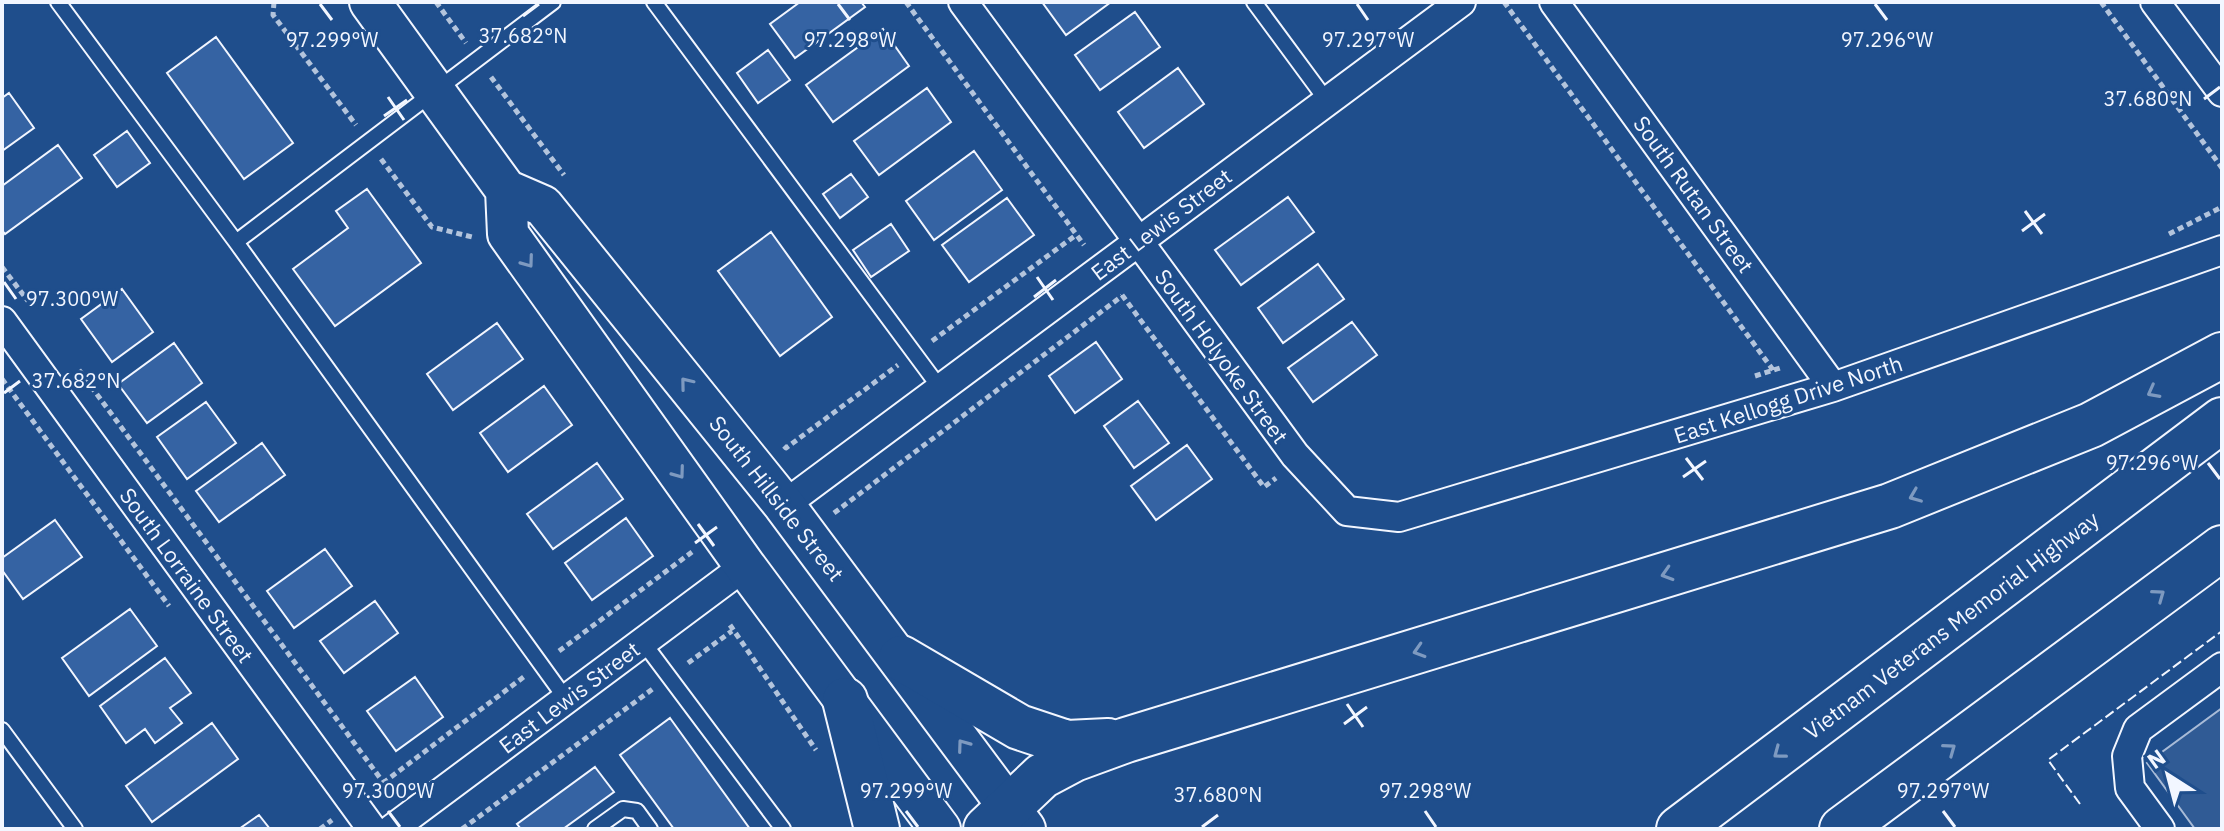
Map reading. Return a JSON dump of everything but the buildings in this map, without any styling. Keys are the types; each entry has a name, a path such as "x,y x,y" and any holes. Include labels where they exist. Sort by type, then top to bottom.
{"highway":[{"path":"1007,822 1042,776 1074,759 1126,740 1890,506 2091,425 2222,355"},
{"name":"Vietnam Veterans Memorial Highway","path":"1679,829 2222,420"},
{"path":"1842,829 2222,548"},
{"path":"901,658 1019,727 1067,743 1126,740"},
{"path":"845,700 877,829"}],"main road":[{"path":"370,2 506,190 508,234 745,566 940,829"},
{"name":"South Hillside Street","path":"506,190 543,206 784,505 901,658 1007,822"}],"street":[{"name":"South Holyoke Street","path":"963,2 1295,455 1347,511"},
{"name":"East Lewis Street","path":"784,505 1461,2"},
{"name":"South Rutan Street","path":"1554,2 1833,387"},
{"path":"2155,2 2222,92"},
{"name":"East Kellogg Drive North","path":"1347,511 1399,517 1833,387 2222,250"},
{"name":"South Lorraine Street","path":"2,321 372,829"},
{"name":"East Lewis Street","path":"392,829 745,566"},
{"path":"2160,829 2130,788 2127,756 2138,729 2222,667"}],"lane":[{"path":"58,2 236,242 566,699"},
{"path":"236,242 553,2"},
{"path":"654,2 940,388"},
{"path":"1254,2 1327,101"},
{"path":"643,642 783,829"},
{"path":"2,730 75,829"},
{"path":"595,829 623,809 637,811 650,829"}],"path":[{"path":"274,2 273,15 432,227 470,235 480,248"},
{"path":"436,2 569,182"},
{"path":"906,2 1087,249"},
{"path":"1504,2 1773,370"},
{"path":"2101,2 2222,168"},
{"path":"2163,238 2222,207"},
{"path":"776,436 786,448 1076,235"},
{"path":"2,267 30,304"},
{"path":"1114,285 1264,487 1277,478"},
{"path":"834,513 1122,296"},
{"path":"1747,379 1813,358"},
{"path":"76,367 383,782"},
{"path":"462,829 731,628 819,755"}],"shaded area":[{"path":"2222,708 2222,829 2195,829 2147,763"}],"fence":[{"path":"2080,804 2048,760 2222,631"}]}
